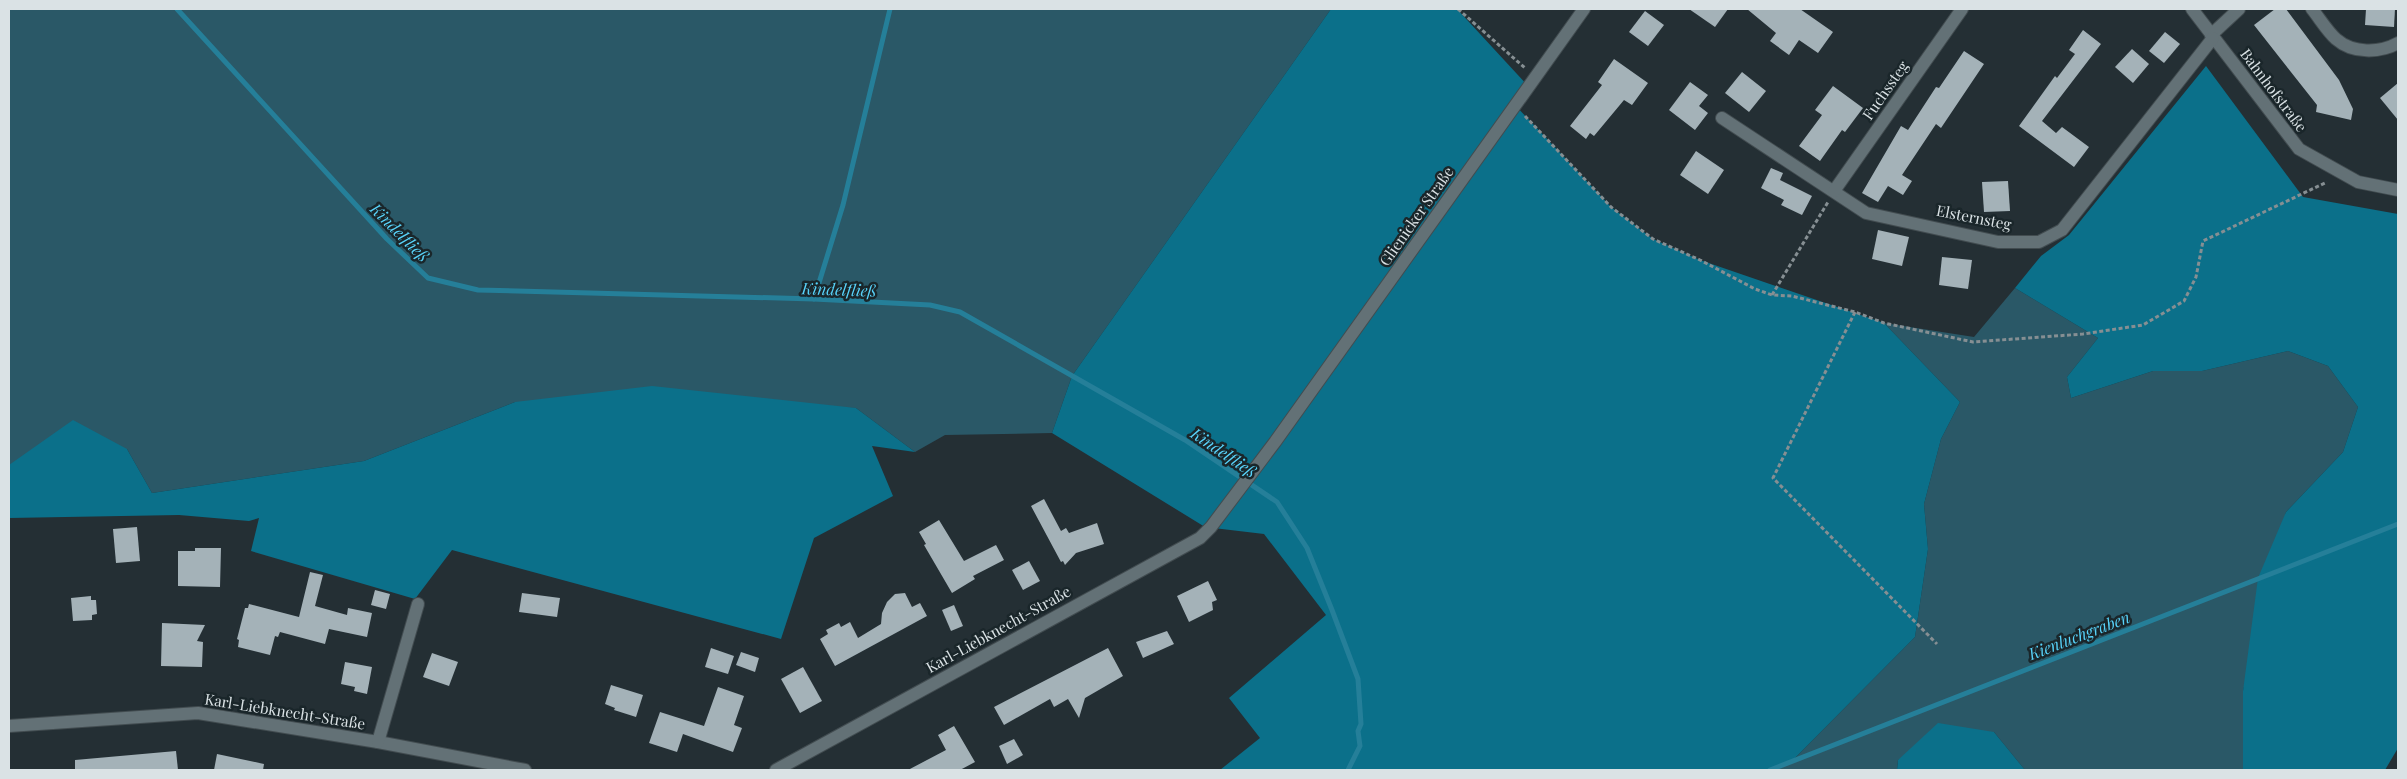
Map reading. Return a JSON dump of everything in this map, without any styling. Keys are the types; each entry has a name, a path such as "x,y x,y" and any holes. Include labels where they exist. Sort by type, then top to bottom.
{"street":[{"name":"Glienicker Straße","path":"1228,507 1584,9"},
{"name":"Fuchssteg","path":"1834,191 1962,9"},
{"name":"Bahnhofstraße","path":"2192,9 2299,149 2358,182 2398,190"},
{"path":"2212,37 2239,9"},
{"path":"2312,9 2335,39 2346,46 2370,51 2385,50 2398,43"},
{"name":"Elsternsteg","path":"1722,118 1866,213 1998,242 2039,242 2062,230 2212,37"},
{"name":"Karl-Liebknecht-Straße","path":"776,770 1200,538 1228,507"},
{"path":"378,742 418,604"},
{"name":"Karl-Liebknecht-Straße","path":"9,726 198,713 378,742 460,764 525,770"}],"path":[{"path":"1458,9 1535,77"},
{"path":"1515,104 1605,201 1646,234 1755,289 1772,295 1792,296 1855,312 1884,323 1973,342 2083,334 2142,325 2184,301 2196,277 2203,241 2344,174"},
{"path":"1772,295 1812,231 1834,191"},
{"path":"1855,312 1773,478 1937,644"}],"shaded area":[{"path":"9,9 1331,9 1072,376 1052,433 945,435 915,452 856,408 515,402 364,461 152,493 127,449 9,465"},
{"path":"1331,9 1457,9 1529,87 1515,105 1611,207 1653,239 1700,260 1884,323 1960,402 1941,439 1924,504 1928,549 1915,637 1791,762 1770,770 1220,770 1260,738 1229,698 1326,615 1264,534 1205,527 1052,433 1072,376"},
{"path":"2206,66 2303,197 2398,214 2398,748 2385,770 2243,770 2243,691 2258,578 2286,512 2343,452 2358,407 2328,366 2288,351 2202,371 2153,371 2071,398 2067,377 2098,338 2015,288 2041,256 2069,235"},
{"path":"2015,288 2098,338 2067,377 2071,398 2153,371 2202,371 2288,351 2328,366 2358,407 2343,452 2286,512 2243,691 2243,770 2025,770 1994,732 1898,760 1897,770 1770,770 1791,762 1915,637 1928,549 1924,504 1941,439 1960,402 1884,323 1974,337"},
{"path":"652,386 856,408 915,452 872,446 893,496 814,538 781,639 452,550 415,599 251,551 259,518 249,521 179,515 9,518 9,465 73,420 127,449 152,493 364,461 515,402"},
{"path":"1938,723 1994,732 2025,770 1897,770 1898,760"}],"building":[{"path":"1689,9 1728,9 1715,27"},
{"path":"1747,9 1800,9 1833,32 1818,53 1799,40 1789,55 1770,41 1776,33"},
{"path":"2275,9 2286,9 2339,80 2353,109 2351,120 2316,112 2317,105 2254,25"},
{"path":"2366,9 2395,9 2394,27 2365,25"},
{"path":"1645,11 1664,25 1648,46 1629,32"},
{"path":"2083,30 2101,44 2042,121 2056,133 2062,127 2089,147 2074,167 2019,126 2055,76 2057,78 2075,54 2069,50"},
{"path":"2165,32 2180,44 2164,63 2149,51"},
{"path":"2132,49 2149,64 2133,83 2115,67"},
{"path":"1964,51 1984,64 1941,128 1936,124 1902,175 1912,181 1903,195 1888,186 1878,202 1862,193 1901,126 1908,130 1936,87 1939,88"},
{"path":"1614,59 1648,83 1632,105 1624,100 1594,136 1590,133 1586,139 1570,126 1602,85 1598,82"},
{"path":"1742,72 1766,91 1749,112 1725,93"},
{"path":"1690,82 1708,95 1699,106 1708,113 1695,130 1669,110"},
{"path":"2398,83 2398,120 2380,98"},
{"path":"1833,86 1863,108 1845,132 1842,130 1820,161 1799,146 1822,115 1815,110"},
{"path":"1696,151 1724,170 1708,194 1680,175"},
{"path":"1771,168 1783,173 1780,180 1812,196 1802,215 1781,205 1784,200 1761,188"},
{"path":"2008,181 2010,211 1984,212 1982,182"},
{"path":"1878,230 1909,237 1902,266 1872,259"},
{"path":"1942,257 1972,260 1968,289 1939,285"},
{"path":"1044,499 1061,531 1066,528 1069,533 1097,523 1104,544 1076,553 1065,565 1063,561 1061,562 1031,506"},
{"path":"939,520 964,561 996,545 1004,560 973,576 975,579 952,593 924,545 926,544 919,532"},
{"path":"137,527 140,561 116,563 113,529"},
{"path":"195,548 221,548 220,587 178,586 178,551 195,551"},
{"path":"1029,561 1040,581 1023,590 1012,570"},
{"path":"310,572 323,575 315,606 347,615 348,608 372,613 367,637 329,629 325,644 280,632 278,637 275,636 270,655 238,647 239,640 237,639 245,608 248,608 249,604 299,617"},
{"path":"1208,581 1217,600 1212,602 1213,610 1189,622 1177,596"},
{"path":"375,590 390,594 386,609 371,605"},
{"path":"522,593 560,598 557,617 519,612"},
{"path":"905,593 912,607 920,603 927,616 835,666 820,639 828,634 826,630 839,623 841,627 850,622 858,638 881,624 882,613 887,602 895,594"},
{"path":"91,596 91,600 96,600 97,614 92,615 92,620 73,621 71,598"},
{"path":"954,605 963,626 951,631 942,610"},
{"path":"162,623 205,625 197,641 203,642 202,667 161,666"},
{"path":"1167,631 1174,644 1143,658 1136,642"},
{"path":"711,648 734,656 728,674 705,667"},
{"path":"1108,648 1123,676 1085,698 1079,718 1068,699 1054,707 1050,699 1004,725 994,707"},
{"path":"741,652 759,658 755,672 736,665"},
{"path":"432,653 458,662 449,686 423,677"},
{"path":"345,662 372,667 367,694 354,691 355,687 341,684"},
{"path":"803,667 822,701 800,713 781,679"},
{"path":"611,685 643,695 636,717 614,710 615,708 605,704"},
{"path":"718,687 744,696 734,725 742,728 733,752 683,734 677,752 649,743 660,712 704,726"},
{"path":"954,726 975,762 960,770 908,770 946,750 938,735"},
{"path":"1014,739 1023,755 1007,764 999,746"},
{"path":"176,751 178,770 75,770 75,760"},
{"path":"217,754 264,764 263,770 214,770"}],"waterway":[{"name":"Kindelfließ","path":"177,9 387,239 428,278 478,290 814,299 930,305 960,312 1185,440 1277,502 1307,548 1358,679 1361,724 1358,731 1360,746 1348,770"},
{"path":"814,299 843,205 890,9"},
{"name":"Kienluchgraben","path":"1770,770 2398,524"}]}
